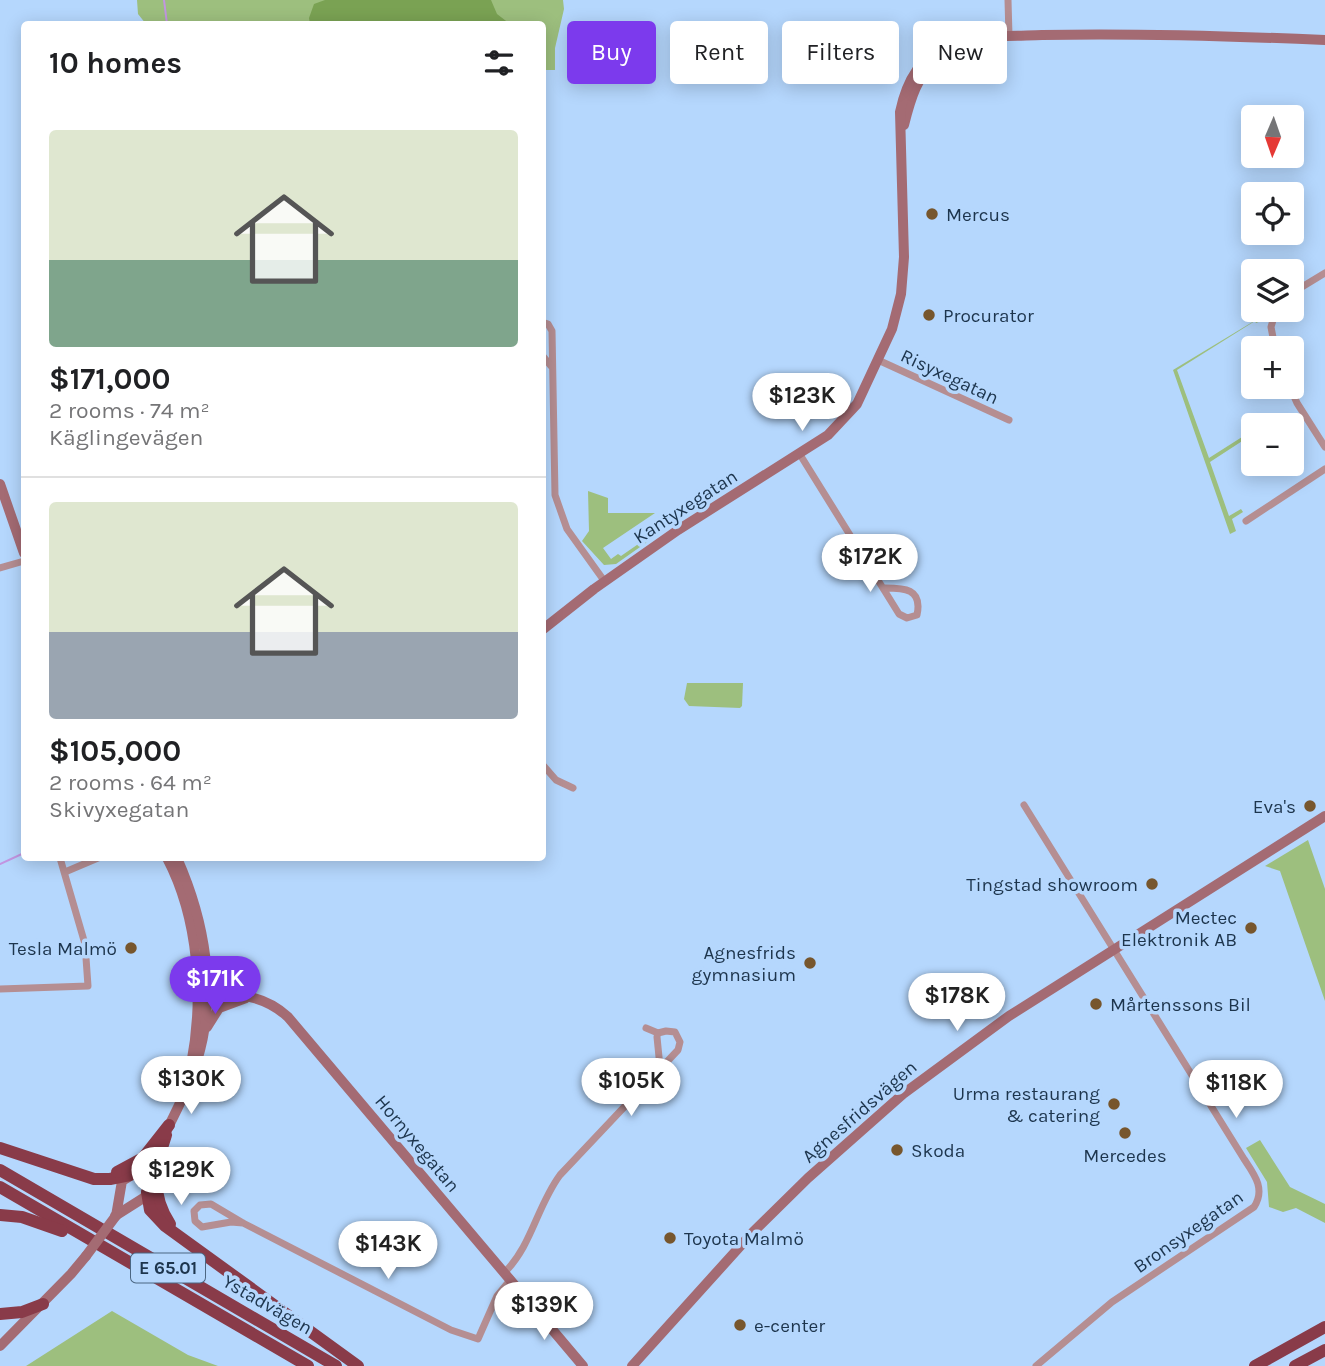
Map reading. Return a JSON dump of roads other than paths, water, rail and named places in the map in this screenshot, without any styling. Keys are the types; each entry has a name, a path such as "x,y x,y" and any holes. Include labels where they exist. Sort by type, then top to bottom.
{"highway":[{"path":"69,1170 98,1176 126,1169 143,1158 169,1125"},
{"path":"169,1125 158,1161 155,1186 162,1212 178,1236"},
{"path":"0,1148 100,1180 130,1175"},
{"name":"Ystadvägen","path":"0,1170 336,1366"},
{"name":"Ystadvägen","path":"0,1187 308,1366"},
{"path":"148,1191 152,1212 160,1222 358,1366"},
{"path":"0,1215 38,1221 69,1234 126,1265 144,1270"},
{"path":"0,1314 22,1312 43,1304"},
{"path":"1255,1366 1325,1327"},
{"path":"1295,1366 1325,1350"}],"main road":[{"path":"1009,36 1103,34 1325,40"},
{"name":"Kantyxegatan","path":"546,627 678,530 828,435 850,413 878,360 898,312 903,280 900,112 904,91 925,65 968,41 1009,36"},
{"path":"0,484 21,544"},
{"name":"Agnesfridsvägen","path":"632,1366 753,1232 886,1108 952,1056 1009,1016 1325,816"},
{"path":"115,1216 121,1184 144,1167 158,1146 185,1093 198,1061 202,1041 202,996 193,942 186,908 168,861"},
{"path":"178,861 201,925 207,961 185,1093"},
{"name":"Hornyxegatan","path":"202,996 240,994 259,998 273,1004 288,1017 583,1366"},
{"path":"202,996 234,1001 259,998"},
{"path":"202,1041 219,1009 234,1001"},
{"path":"0,1346 86,1256 115,1216 143,1199 148,1191 158,1146"},
{"path":"130,1175 142,1178 148,1191"}],"street":[{"path":"1008,0 1009,36"},
{"path":"1304,286 1325,273"},
{"path":"546,323 552,331 555,495 567,529 604,582"},
{"path":"546,360 551,367"},
{"name":"Risyxegatan","path":"878,360 1009,421"},
{"path":"1295,399 1325,447"},
{"path":"799,453 899,614 907,618 914,617 918,611 918,603 910,591 902,587 883,588"},
{"path":"1245,521 1325,469"},
{"path":"0,568 21,562"},
{"path":"546,769 556,780 573,788"},
{"name":"Bronsyxegatan","path":"1024,804 1259,1184 1257,1202 1248,1211 1112,1303 1036,1366"},
{"path":"0,989 88,986 85,944 61,861"},
{"path":"65,872 91,861"},
{"path":"243,1223 231,1222 202,1227 195,1221 194,1211 200,1205 211,1204 451,1330 478,1339 497,1296 524,1248 547,1192 559,1175 678,1050 680,1042 675,1032 659,1033 646,1028"},
{"path":"659,1033 656,1044 660,1067"}],"waterway":[{"path":"164,0 167,21"},
{"path":"0,864 21,854"}],"place":[{"name":"Mercus","path":"932,214"},
{"name":"Procurator","path":"929,315"},
{"name":"Eva's","path":"1310,806"},
{"name":"Tingstad showroom","path":"1152,884"},
{"name":"Mectec Elektronik AB","path":"1251,928"},
{"name":"Tesla Malmö","path":"131,948"},
{"name":"Agnesfrids gymnasium","path":"810,963"},
{"name":"Mårtenssons Bil","path":"1096,1004"},
{"name":"Urma restaurang & catering","path":"1114,1104"},
{"name":"Mercedes","path":"1125,1133"},
{"name":"Skoda","path":"897,1150"},
{"name":"Toyota Malmö","path":"670,1238"},
{"name":"e-center","path":"740,1325"}]}
